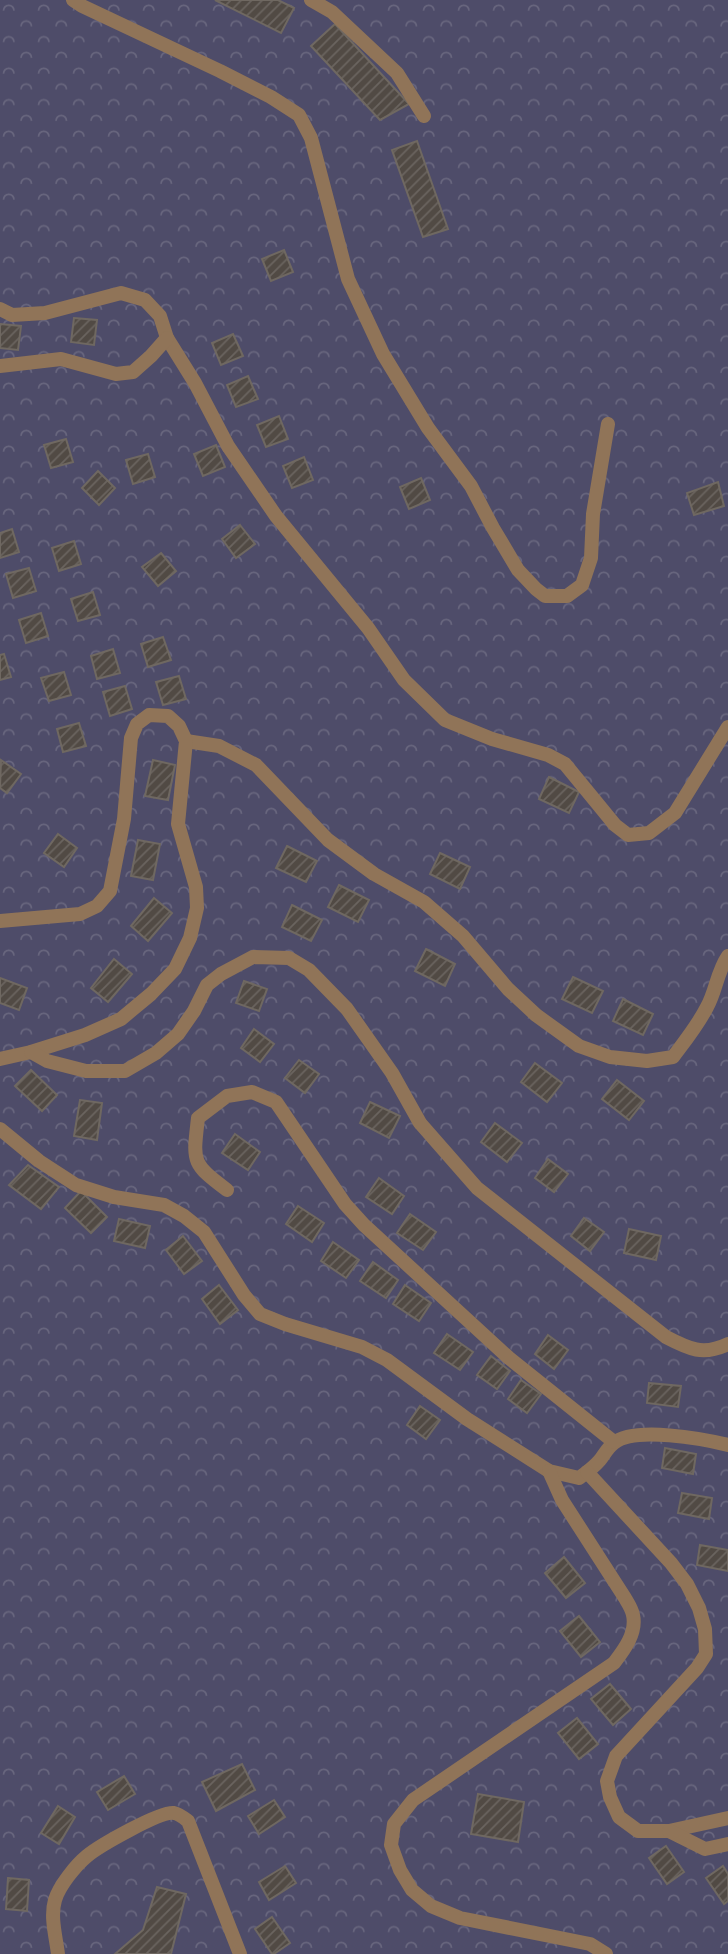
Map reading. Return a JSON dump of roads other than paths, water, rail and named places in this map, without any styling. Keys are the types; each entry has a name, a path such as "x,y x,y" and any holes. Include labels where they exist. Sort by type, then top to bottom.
{"street":[{"path":"73,0 146,38 220,71 271,97 299,115 311,138 348,279 383,354 428,428 471,486 492,528 518,570 545,596 567,596 582,585 591,558 593,514 608,424"},
{"path":"311,0 331,12 397,73 424,116"},
{"path":"0,309 12,315 45,313 121,293 145,300 160,316 167,338 195,383 228,446 275,516 369,628 404,680 445,720 492,739 548,755 565,764 615,825 628,835 649,833 675,813 728,727"},
{"path":"0,366 61,359 116,374 133,372 167,338"},
{"path":"0,921 79,914 97,906 110,891 124,819 131,738 137,724 149,715 168,716 178,726 186,741 177,824 196,887 197,908 190,938 175,969 121,1019 85,1035 0,1059"},
{"path":"186,741 219,746 256,765 328,840 374,874 424,902 463,936 508,989 536,1015 579,1045 610,1057 647,1061 673,1057 708,1005 728,956"},
{"path":"31,1052 47,1061 86,1072 125,1071 156,1053 178,1034 207,985 220,974 253,957 289,958 309,970 347,1009 392,1073 420,1123 477,1188 666,1337 704,1352 728,1344"},
{"path":"227,1190 202,1171 194,1153 198,1118 227,1096 252,1092 276,1102 345,1204 364,1225 509,1358 614,1442"},
{"path":"0,1129 39,1161 76,1185 114,1197 164,1205 184,1216 204,1232 244,1295 260,1314 362,1347 387,1360 467,1419 549,1471 579,1478 598,1462 614,1442 632,1436 700,1438 728,1445"},
{"path":"549,1471 562,1500 625,1598 633,1615 632,1630 626,1647 614,1663 413,1800 394,1824 391,1845 400,1870 412,1890 431,1906 460,1918 590,1944 606,1954"},
{"path":"587,1472 687,1584 699,1608 705,1629 706,1654 697,1668 616,1756 607,1781 610,1797 619,1817 638,1831 669,1831 728,1818"},
{"path":"58,1954 53,1918 55,1899 74,1869 89,1854 155,1817 173,1813 188,1821 240,1954"},
{"path":"669,1831 705,1849 728,1844"}]}
